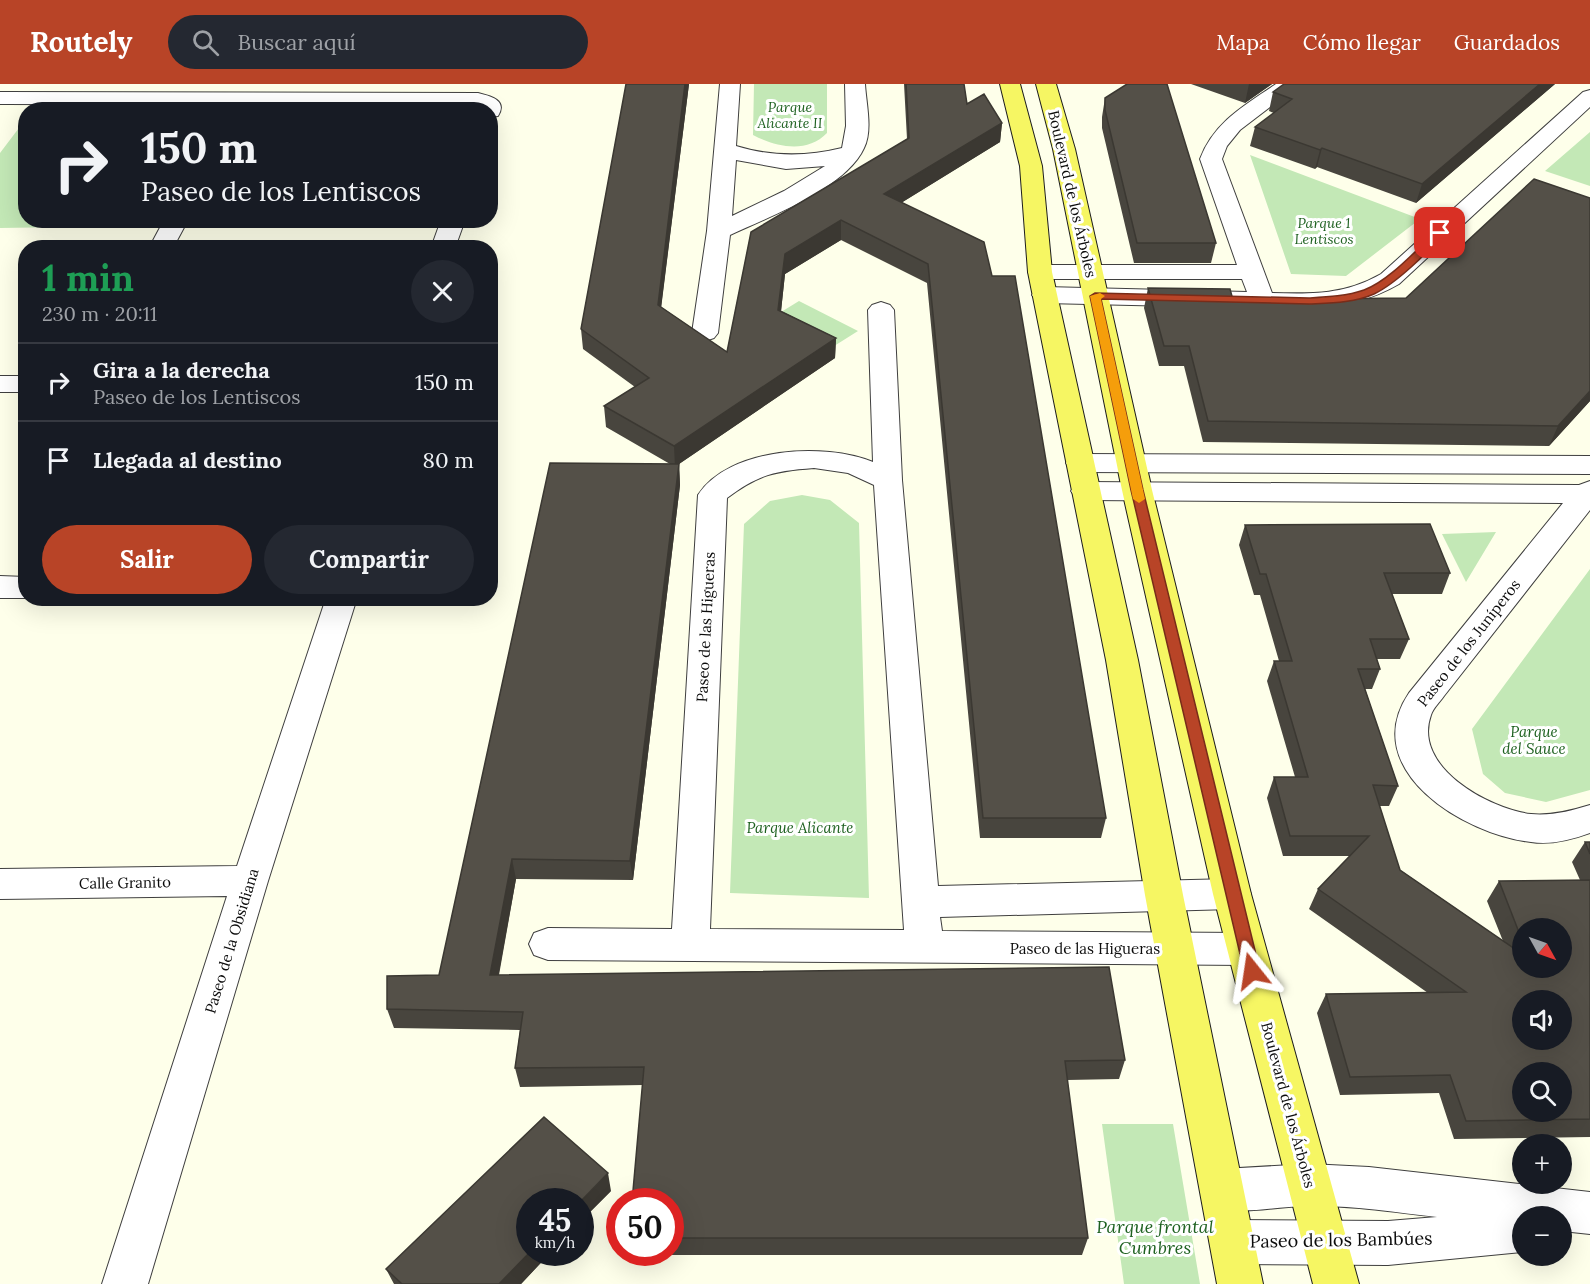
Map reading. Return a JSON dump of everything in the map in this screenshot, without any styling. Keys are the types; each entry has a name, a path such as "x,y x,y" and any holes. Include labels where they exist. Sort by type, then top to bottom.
{"main road":[{"path":"1010,84 1031,166 1042,284 1122,660 1174,949 1240,1284"},
{"name":"Boulevard de los Árboles","path":"1046,84 1064,149 1134,477 1232,894 1336,1284"}],"street":[{"path":"705,333 719,231 730,84"},
{"path":"719,231 772,208 807,187 853,152 856,142 855,84"},
{"path":"1262,300 1211,159 1214,145 1224,130 1290,84"},
{"path":"6,96 161,102"},
{"path":"1092,284 1262,300 1339,299 1369,292 1390,279 1517,176 1590,96"},
{"path":"358,102 478,99 487,102"},
{"path":"726,150 766,161 803,163 830,159 853,152"},
{"path":"1042,284 1092,284 1252,272"},
{"path":"881,310 888,480 924,948"},
{"path":"0,384 18,384"},
{"name":"Paseo de las Higueras","path":"690,946 713,495 739,475 775,462 785,461 814,459 854,465 888,480"},
{"name":"Paseo de los Juníperos","path":"1083,477 1589,483"},
{"name":"Paseo de los Juníperos","path":"1589,483 1432,687 1413,717 1413,747 1429,776 1457,801 1488,818 1531,828 1572,825 1590,819"},
{"path":"0,587 18,588"},
{"name":"Paseo de la Obsidiana","path":"125,1284 250,881 339,606"},
{"name":"Calle Granito","path":"0,884 250,881"},
{"path":"922,902 1232,894"},
{"name":"Paseo de las Higueras","path":"548,944 1246,949"},
{"path":"1222,1190 1309,1185 1369,1188 1590,1213"},
{"path":"1572,1226 1590,1224"},
{"name":"Paseo de los Bambúes","path":"1232,1242 1388,1243 1512,1231"}],"green space":[{"name":"Parque Alicante II","path":"754,84 827,84 827,133 819,140 801,146 771,143 753,135"},
{"path":"18,129 18,228 0,228 0,153"},
{"path":"1590,132 1590,186 1545,171"},
{"name":"Parque 1 Lentiscos","path":"1250,155 1420,219 1346,276 1291,274"},
{"path":"799,301 858,331 831,348 773,317"},
{"name":"Parque Alicante","path":"802,495 830,500 859,523 869,898 730,893 744,524 770,501"},
{"path":"1496,532 1466,582 1442,534"},
{"name":"Parque del Sauce","path":"1590,569 1590,790 1546,802 1505,793 1483,774 1472,729"},
{"name":"Parque frontal Cumbres","path":"1102,1124 1173,1124 1200,1284 1124,1284"}],"building":[{"path":"626,84 685,84 658,305 727,352 751,232 909,138 906,84 964,84 967,104 984,94 1002,123 884,194 984,242 992,276 1015,276 1106,818 983,818 928,264 841,220 785,254 778,310 836,338 674,446 604,406 649,378 581,329"},
{"path":"1127,84 1167,84 1216,243 1137,243 1105,110 1105,98"},
{"path":"1284,84 1540,84 1422,184 1255,127 1292,99 1273,92"},
{"path":"1534,179 1590,198 1590,391 1558,426 1208,421 1189,346 1164,346 1148,288 1230,289 1233,300 1406,298"},
{"path":"550,463 679,464 630,861 512,859 490,975 1109,967 1125,1060 1065,1061 1088,1238 684,1238 684,1188 633,1188 644,1067 515,1068 523,1012 387,1009 387,976 439,975"},
{"path":"1430,524 1450,573 1384,573 1409,639 1370,639 1380,669 1358,669 1398,786 1373,785 1400,870 1512,947 1512,978 1572,978 1572,918 1513,918 1499,881 1590,880 1590,1119 1572,1119 1572,1062 1512,1062 1512,1120 1466,1121 1450,1075 1350,1077 1326,994 1466,992 1318,889 1369,836 1290,836 1274,777 1308,777 1274,661 1292,661 1266,574 1260,574 1245,525"},
{"path":"1585,842 1590,842 1590,854"},
{"path":"544,1117 608,1173 594,1188 516,1188 516,1266 499,1284 402,1284 386,1269"}],"slow traffic":[{"path":"1100,296 1095,296 1139,499"}],"route":[{"path":"1252,971 1137,490 1095,296 1309,301 1339,299 1369,292 1390,279 1440,233"}]}
